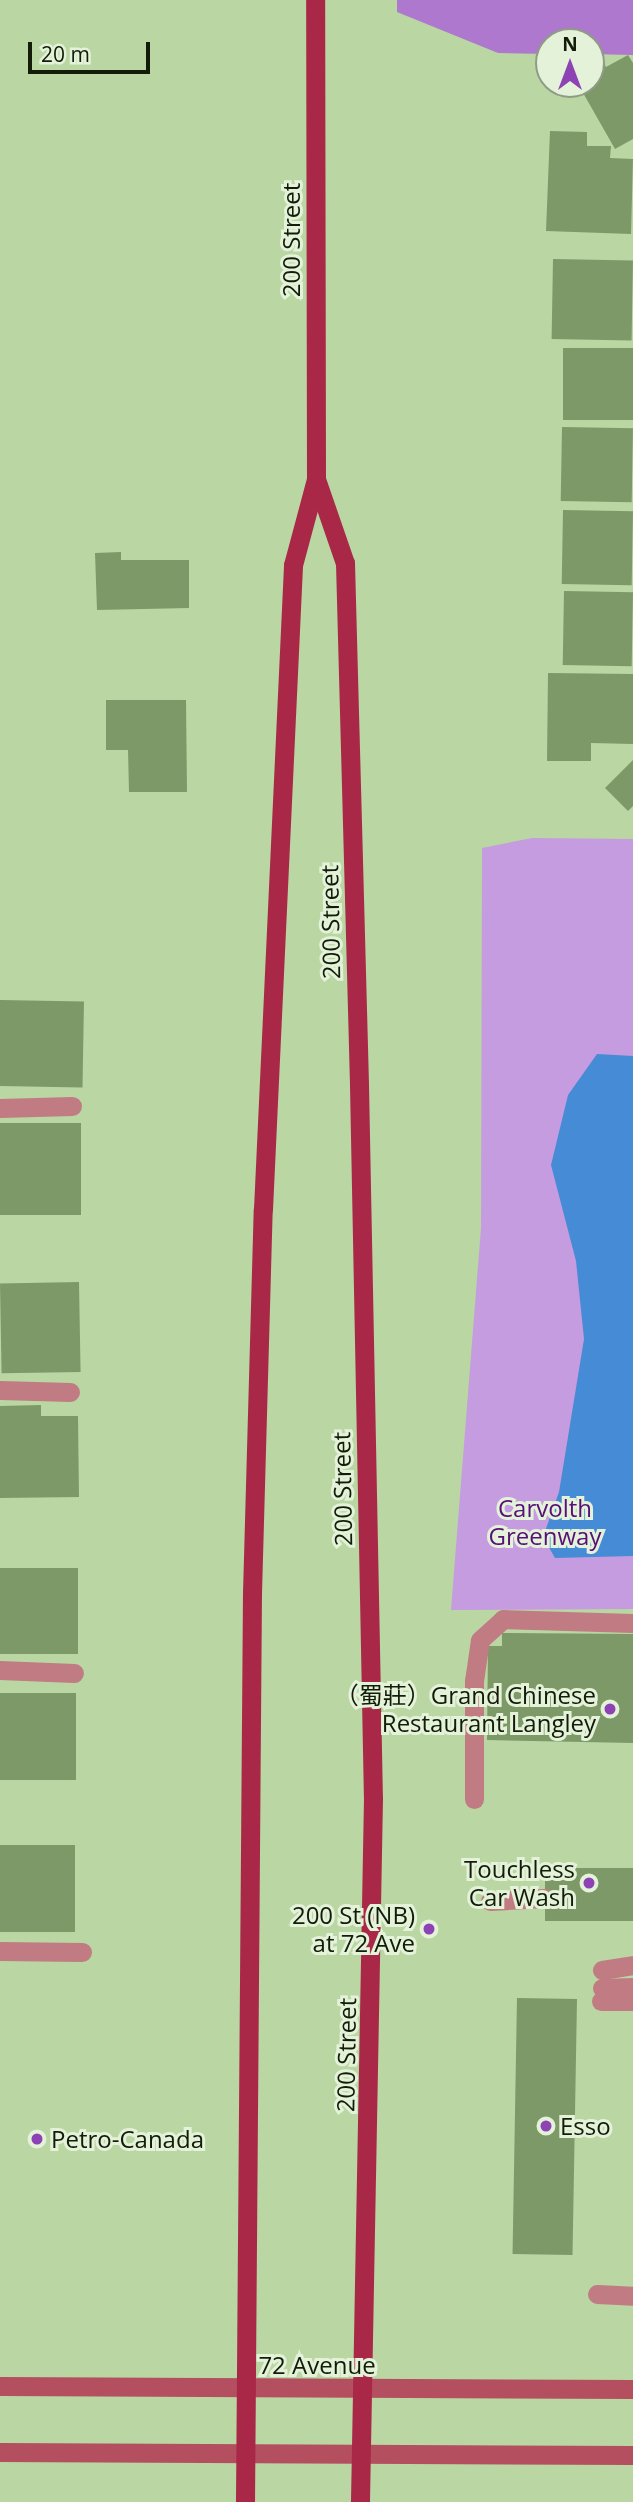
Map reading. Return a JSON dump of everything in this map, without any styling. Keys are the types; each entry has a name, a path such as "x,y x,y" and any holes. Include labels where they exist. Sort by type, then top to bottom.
{"main road":[{"name":"200 Street","path":"245,2502 252,1593 263,1209 293,565 316,479 315,0"},
{"name":"200 Street","path":"316,479 345,563 359,1113 373,1798 360,2502"},
{"name":"72 Avenue","path":"0,2386 363,2390 633,2389"},
{"path":"0,2452 633,2455"}],"lane":[{"path":"0,1108 72,1106"},
{"path":"0,1390 70,1392"},
{"path":"474,1799 474,1681 480,1640 503,1619 633,1623"},
{"path":"0,1670 74,1673"},
{"path":"490,1901 545,1898"},
{"path":"0,1951 82,1952"},
{"path":"602,1986 633,1965"},
{"path":"602,1986 633,1987"},
{"path":"602,1986 633,2001"},
{"path":"597,2294 633,2296"}],"green space":[{"name":"Carvolth Greenway","path":"532,838 633,839 633,1609 451,1610 481,1228 482,848"}],"shaded area":[{"path":"397,0 633,0 633,55 605,54 605,28 535,28 535,54 498,53 397,12"}],"water":[{"path":"597,1054 633,1056 633,1556 555,1558 543,1537 559,1492 584,1339 576,1261 551,1165 568,1095"}],"building":[{"path":"628,55 633,63 633,139 615,149 586,98 605,98 605,65 606,67"},
{"path":"550,131 587,132 587,146 611,146 610,158 633,159 631,234 546,231"},
{"path":"553,259 633,260 632,340 552,339"},
{"path":"563,348 633,348 633,420 563,420"},
{"path":"562,427 633,428 632,502 561,501"},
{"path":"563,510 633,511 632,585 562,584"},
{"path":"121,552 121,560 189,560 189,608 97,610 95,553"},
{"path":"564,591 633,592 632,666 563,665"},
{"path":"548,673 633,674 633,744 591,743 591,761 547,761"},
{"path":"106,700 186,700 187,792 129,792 128,750 106,750"},
{"path":"633,760 633,806 628,811 605,788"},
{"path":"0,1000 84,1001 82,1087 0,1086"},
{"path":"0,1123 81,1123 81,1215 0,1215"},
{"path":"79,1282 81,1372 2,1373 0,1283"},
{"path":"41,1405 41,1416 78,1416 79,1497 0,1498 0,1406"},
{"path":"0,1568 78,1568 78,1654 0,1654"},
{"path":"502,1633 633,1634 633,1743 487,1740 488,1646 502,1646"},
{"path":"0,1693 76,1693 76,1780 0,1780"},
{"path":"0,1845 75,1845 75,1932 0,1932"},
{"name":"Touchless Car Wash","path":"545,1868 633,1868 633,1921 545,1921"},
{"name":"Esso","path":"517,1998 577,1999 573,2255 513,2254"}],"place":[{"name":"（蜀莊）Grand Chinese Restaurant Langley","path":"610,1709"},
{"name":"Touchless Car Wash","path":"589,1883"},
{"name":"200 St (NB) at 72 Ave","path":"429,1929"},
{"name":"Esso","path":"546,2126"},
{"name":"Petro-Canada","path":"37,2139"}]}
